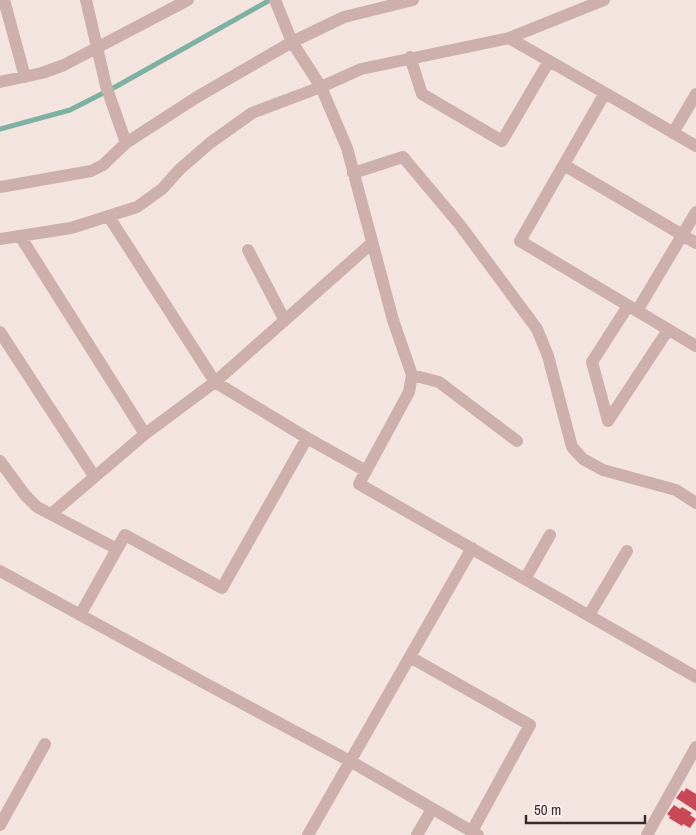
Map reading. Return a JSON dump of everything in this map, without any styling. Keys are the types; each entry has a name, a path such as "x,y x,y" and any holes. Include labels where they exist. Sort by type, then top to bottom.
{"street":[{"path":"4,0 25,77"},
{"path":"86,0 108,93 126,143"},
{"path":"0,82 25,77 64,65 188,0"},
{"path":"0,187 91,171 103,165 126,143 197,98 292,42 344,17 413,0"},
{"path":"0,239 71,228 137,207 162,188 180,168 210,142 252,113 321,87 361,69 410,57 509,38 604,0"},
{"path":"275,2 292,42 321,87 347,148 393,320 412,375 409,392 359,484 696,677"},
{"path":"509,38 696,146"},
{"path":"410,57 422,94 502,141 549,61"},
{"path":"605,93 520,241 696,346"},
{"path":"673,133 696,94"},
{"path":"354,173 402,158 460,225 537,329 548,356 572,447 583,459 603,470 676,490 696,503"},
{"path":"564,165 696,243"},
{"path":"668,330 608,421 592,362 632,309 696,212"},
{"path":"109,217 215,382 307,438 366,471"},
{"path":"20,236 144,434"},
{"path":"51,514 144,434 215,382 372,243"},
{"path":"248,250 284,319"},
{"path":"0,332 94,476"},
{"path":"412,375 439,382 517,441"},
{"path":"80,615 125,535 222,588 307,438"},
{"path":"0,461 25,495 37,507 117,549"},
{"path":"526,579 550,536"},
{"path":"308,835 472,548"},
{"path":"589,615 626,551"},
{"path":"0,571 350,761 475,833 530,725 410,657"},
{"path":"0,825 45,744"},
{"path":"646,835 696,747"},
{"path":"417,835 432,809"}],"building":[{"path":"686,788 696,794 696,811 676,798"},
{"path":"674,805 692,813 690,815 696,819 690,828 683,824 682,826 669,818 670,816 667,814"}],"waterway":[{"path":"0,129 70,110 117,86 270,0"}]}
